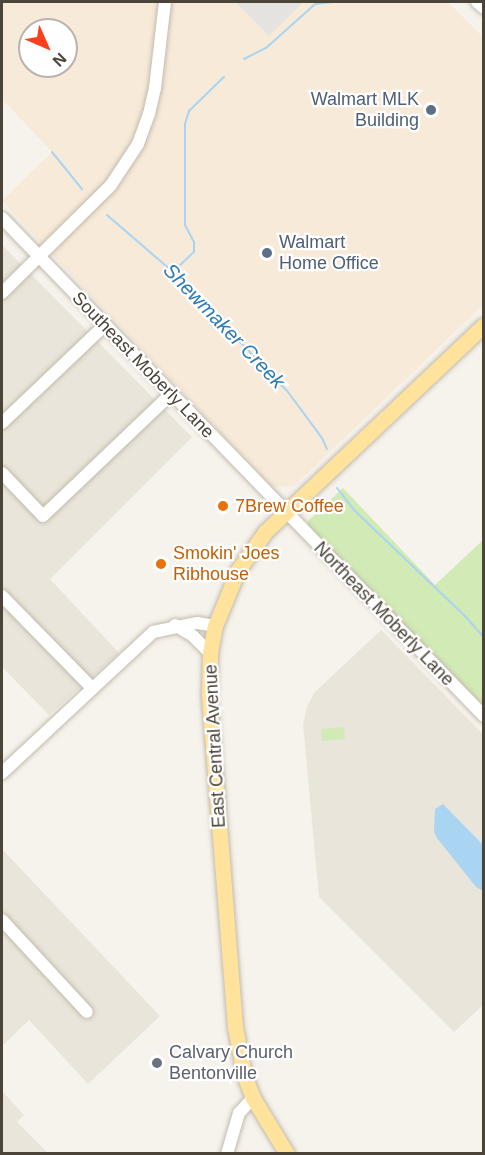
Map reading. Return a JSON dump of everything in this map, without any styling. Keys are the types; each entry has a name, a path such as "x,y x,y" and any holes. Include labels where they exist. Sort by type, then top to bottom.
{"main road":[{"name":"East Central Avenue","path":"287,1154 253,1098 244,1074 234,1015 209,695 210,653 215,626 228,589 243,561 284,512 483,325"}],"street":[{"path":"2,293 116,179 138,144 149,114 155,88 165,2"},
{"path":"477,2 483,8"},
{"name":"Southeast Moberly Lane","path":"2,218 284,512"},
{"path":"2,423 105,325"},
{"path":"2,473 44,516 171,394"},
{"name":"Northeast Moberly Lane","path":"284,512 483,716"},
{"path":"2,596 92,688"},
{"path":"2,773 153,632 197,623 215,626"},
{"path":"175,626 193,636 210,653"},
{"path":"2,920 87,1012"},
{"path":"227,1154 239,1113 253,1098"}],"shaded area":[{"name":"Walmart Home Office","path":"2,2 448,2 483,37 483,305 294,486 272,487 2,201 52,152 2,99"},
{"path":"235,2 303,2 269,36"},
{"path":"2,245 192,437 50,579 119,653 49,715 2,667"},
{"path":"381,630 483,734 483,1005 454,1032 319,897 303,724 307,707 314,693"},
{"path":"2,849 160,1016 88,1084 29,1020 2,1046"},
{"path":"2,1091 24,1115 17,1122 48,1153 2,1153"}],"green space":[{"path":"343,488 435,585 483,540 483,706 311,529 307,522"},
{"path":"344,727 345,739 322,741 321,729"}],"water":[{"path":"443,804 483,845 483,891 476,887 434,832 435,809"}],"waterway":[{"path":"244,59 266,48 315,4 333,2"},
{"path":"173,272 194,252 194,242 185,225 185,124 189,111 224,77"},
{"name":"Shewmaker Creek","path":"52,152 82,189"},
{"name":"Shewmaker Creek","path":"107,215 173,272 288,392 322,438 327,449"},
{"name":"Shewmaker Creek","path":"337,488 354,510 484,637"}],"place":[{"name":"Walmart MLK Building","path":"431,110"},
{"name":"Walmart Home Office","path":"267,253"},
{"name":"7Brew Coffee","path":"223,506"},
{"name":"Smokin' Joes Ribhouse","path":"161,564"},
{"name":"Calvary Church Bentonville","path":"157,1063"}]}
